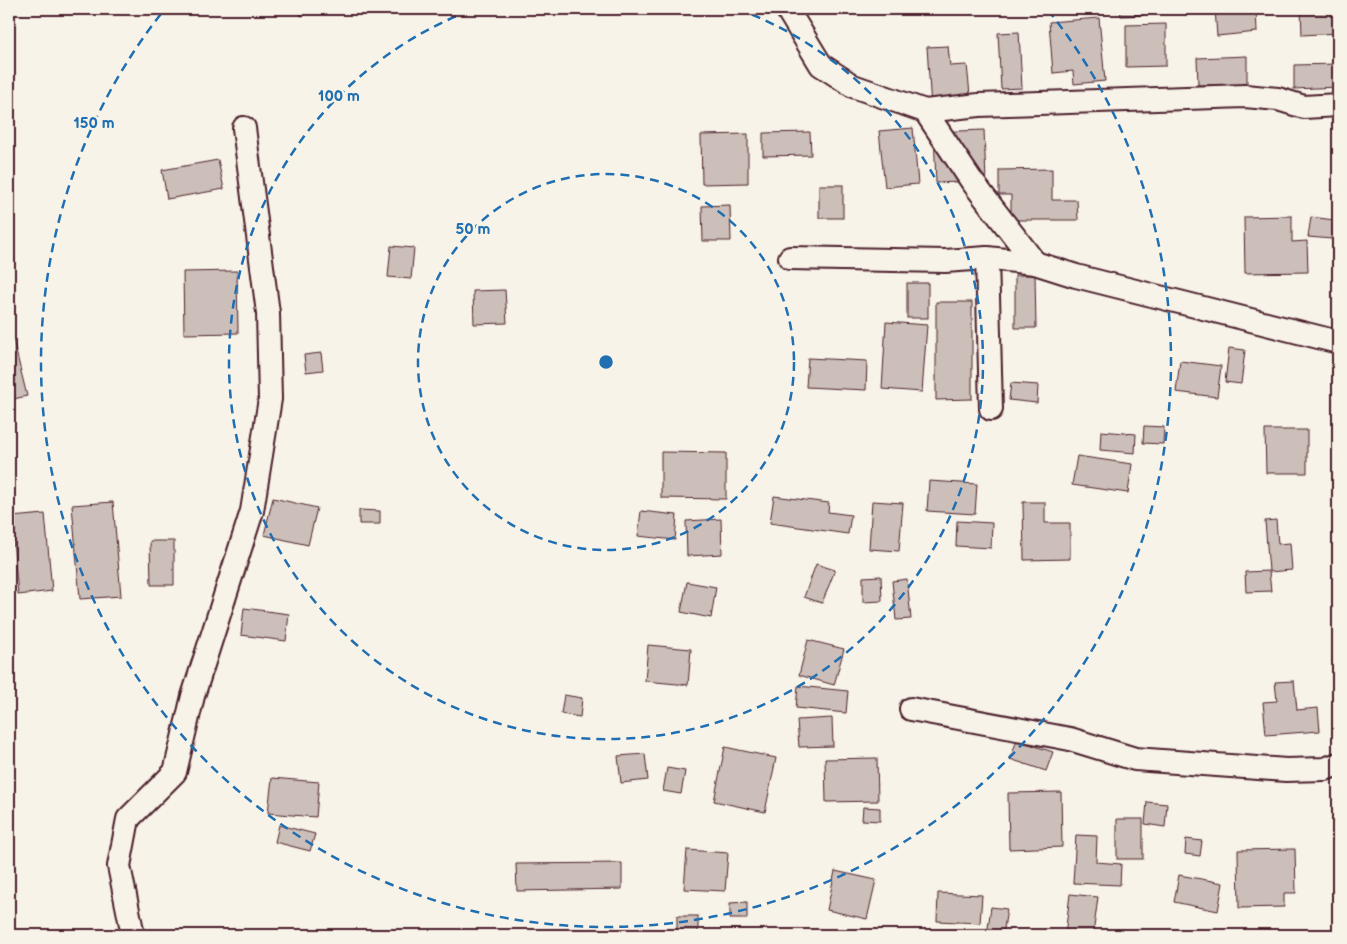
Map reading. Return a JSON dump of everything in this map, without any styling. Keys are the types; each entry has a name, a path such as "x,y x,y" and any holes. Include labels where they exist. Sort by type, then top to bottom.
{"street":[{"path":"786,9 820,65 853,86 926,111 979,105 1245,96 1278,99 1304,107 1338,105"},
{"path":"926,111 971,180 1035,263"},
{"path":"133,935 119,866 128,819 175,772 193,696 252,511 270,399 268,313 244,128"},
{"path":"790,258 945,261 987,258 1035,263 1076,276 1338,342"},
{"path":"987,258 991,409"},
{"path":"911,709 1070,738 1135,759 1286,770 1325,769 1338,764"}],"building":[{"path":"298,9 322,9 301,16"},
{"path":"1120,9 1144,9 1144,15 1121,16"},
{"path":"1215,9 1256,9 1257,32 1217,36"},
{"path":"1301,9 1338,9 1338,33 1302,35"},
{"path":"1099,18 1105,81 1074,84 1073,71 1053,73 1049,22"},
{"path":"1166,24 1166,66 1126,67 1126,25"},
{"path":"1019,32 1022,88 1001,89 998,33"},
{"path":"948,46 950,66 967,65 971,104 931,107 927,47"},
{"path":"1247,56 1247,85 1198,85 1197,58"},
{"path":"1338,64 1338,87 1294,89 1294,65"},
{"path":"913,128 918,184 885,187 879,131"},
{"path":"984,130 986,181 936,183 934,132"},
{"path":"810,132 811,155 763,156 763,133"},
{"path":"748,134 748,183 702,184 701,135"},
{"path":"218,160 224,189 167,199 162,170"},
{"path":"1052,169 1052,200 1077,200 1078,220 1011,220 1011,195 999,195 999,170"},
{"path":"819,185 843,185 843,218 819,218"},
{"path":"730,205 731,241 703,241 702,206"},
{"path":"1292,216 1292,242 1307,241 1308,272 1245,273 1244,217"},
{"path":"1311,217 1334,220 1332,239 1308,237"},
{"path":"391,246 414,248 411,279 388,277"},
{"path":"237,271 238,333 184,334 183,272"},
{"path":"1015,275 1035,275 1036,328 1015,328"},
{"path":"907,283 928,283 928,318 907,318"},
{"path":"505,290 507,323 474,324 473,291"},
{"path":"936,302 972,302 972,399 936,400"},
{"path":"886,322 927,325 922,392 882,389"},
{"path":"12,335 27,396 9,400 9,336"},
{"path":"1229,348 1245,350 1241,384 1225,382"},
{"path":"321,353 323,370 306,372 304,355"},
{"path":"808,358 867,361 866,390 806,387"},
{"path":"1180,361 1221,366 1217,397 1176,392"},
{"path":"1011,383 1038,385 1037,403 1009,400"},
{"path":"1335,397 1338,397 1338,449 1336,449"},
{"path":"1144,426 1164,427 1163,444 1143,443"},
{"path":"1265,430 1307,430 1307,473 1266,473"},
{"path":"1101,431 1136,434 1135,453 1100,450"},
{"path":"661,452 726,453 726,499 661,498"},
{"path":"1077,456 1132,464 1128,493 1072,485"},
{"path":"929,481 977,484 975,514 927,511"},
{"path":"774,496 829,503 828,512 851,515 848,534 770,523"},
{"path":"273,498 317,508 308,545 264,535"},
{"path":"872,501 903,503 899,551 869,549"},
{"path":"113,502 121,596 80,599 72,505"},
{"path":"1023,502 1045,502 1045,523 1070,523 1070,559 1024,560"},
{"path":"359,510 380,511 380,524 359,524"},
{"path":"641,511 677,515 675,540 638,536"},
{"path":"45,514 52,591 18,595 11,517"},
{"path":"721,519 722,554 687,556 686,521"},
{"path":"1276,520 1278,544 1290,543 1292,570 1269,572 1271,591 1246,592 1245,572 1269,571 1265,521"},
{"path":"957,521 992,523 991,548 956,546"},
{"path":"150,541 174,541 174,585 151,585"},
{"path":"816,564 835,570 822,603 804,597"},
{"path":"881,576 882,601 863,602 863,577"},
{"path":"907,579 911,619 896,620 892,581"},
{"path":"687,582 716,587 711,618 681,612"},
{"path":"244,608 289,614 286,641 241,635"},
{"path":"808,640 844,649 834,685 799,675"},
{"path":"648,645 691,649 688,685 645,681"},
{"path":"1294,681 1297,710 1318,708 1320,731 1266,735 1263,702 1277,701 1275,682"},
{"path":"798,686 848,691 846,713 796,708"},
{"path":"564,695 582,698 580,717 561,714"},
{"path":"832,718 833,746 799,747 797,720"},
{"path":"1017,740 1053,752 1046,771 1010,759"},
{"path":"725,747 776,758 765,812 714,801"},
{"path":"645,754 648,780 621,783 618,756"},
{"path":"877,758 878,801 826,802 825,759"},
{"path":"667,768 685,771 681,794 663,791"},
{"path":"272,778 319,782 316,817 268,813"},
{"path":"1061,792 1062,847 1009,849 1008,793"},
{"path":"1147,802 1167,804 1165,827 1145,824"},
{"path":"863,807 880,808 880,821 862,820"},
{"path":"1117,819 1143,819 1143,859 1117,859"},
{"path":"279,825 315,834 310,851 275,842"},
{"path":"1076,835 1097,836 1096,862 1121,864 1120,885 1073,883"},
{"path":"1186,839 1202,841 1200,856 1185,854"},
{"path":"1295,849 1296,893 1284,893 1284,907 1239,908 1238,850"},
{"path":"687,850 728,853 725,891 684,889"},
{"path":"622,863 622,889 517,891 516,864"},
{"path":"835,871 876,880 867,919 827,910"},
{"path":"1179,875 1223,883 1218,911 1174,902"},
{"path":"938,893 982,895 980,923 937,921"},
{"path":"1070,894 1098,897 1093,935 1065,935"},
{"path":"747,902 747,919 730,919 730,903"},
{"path":"991,907 1007,909 1003,935 987,935"},
{"path":"677,916 698,916 698,935 677,935"}]}
